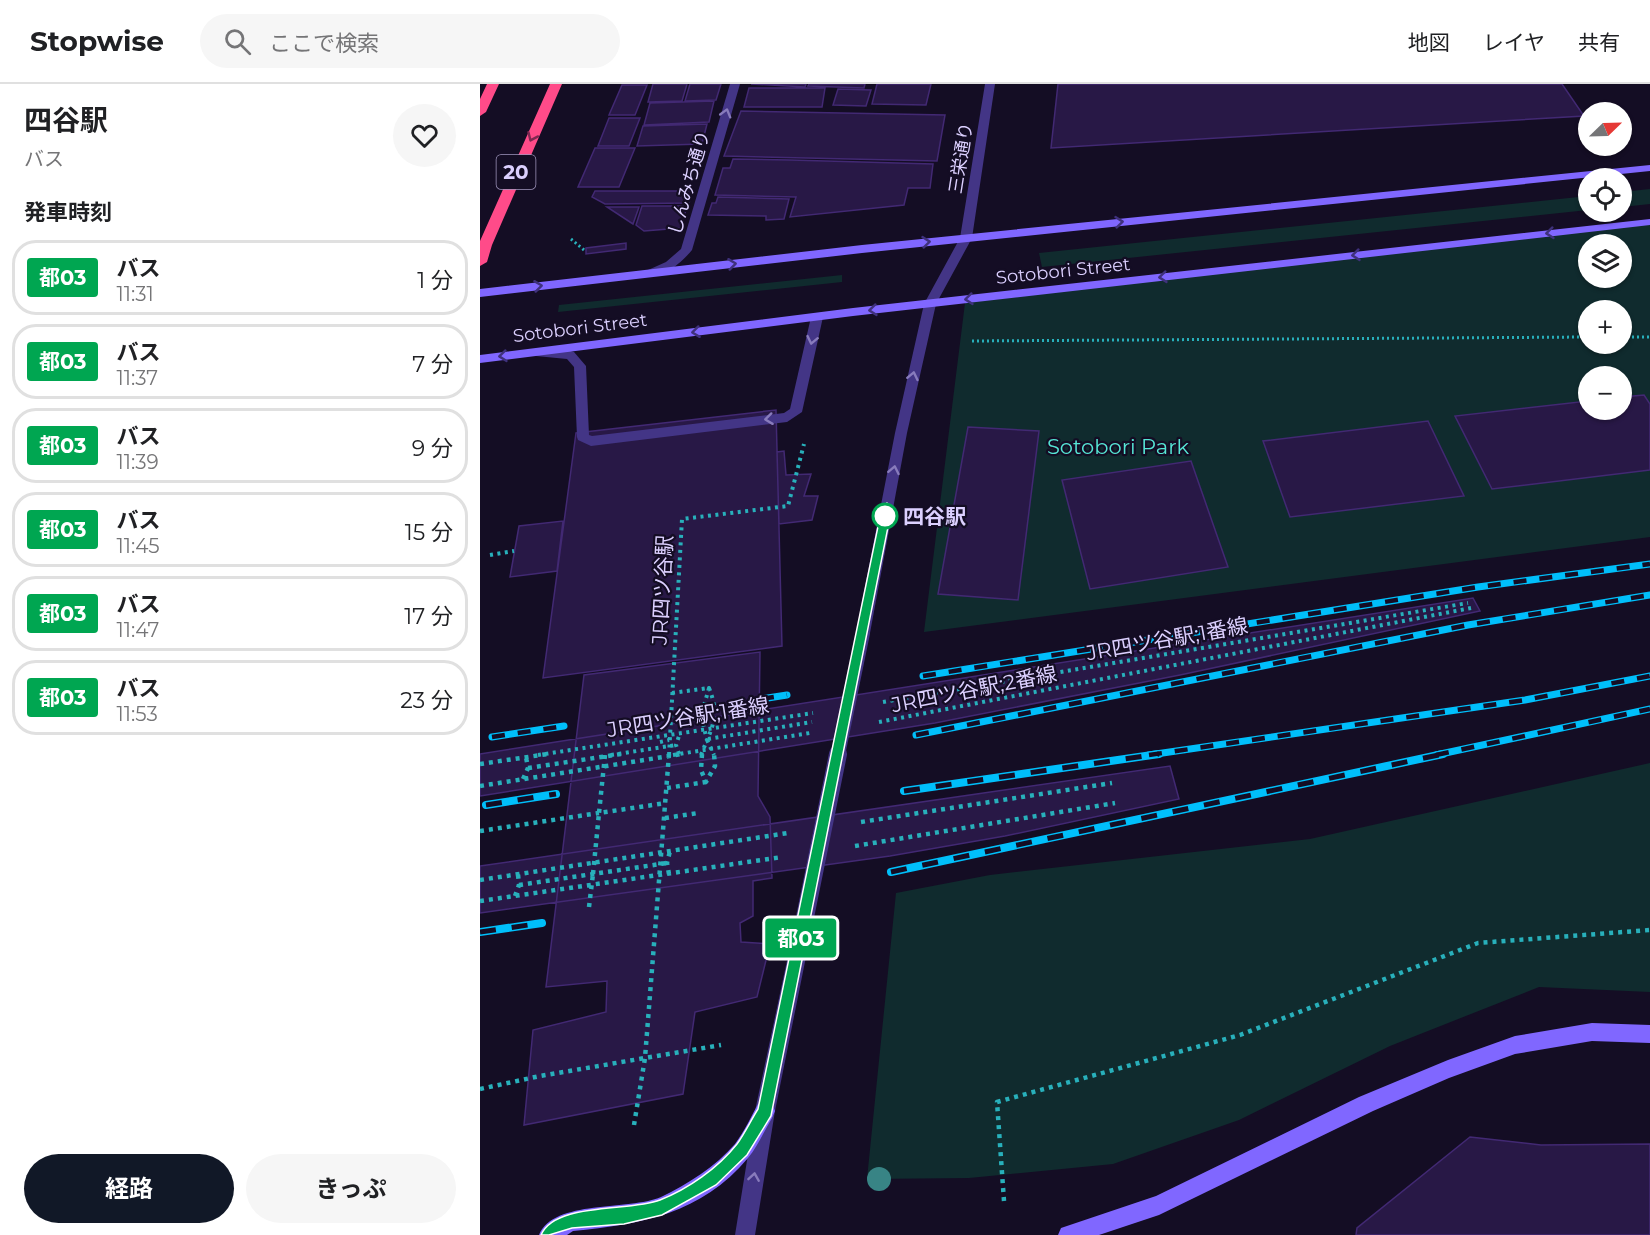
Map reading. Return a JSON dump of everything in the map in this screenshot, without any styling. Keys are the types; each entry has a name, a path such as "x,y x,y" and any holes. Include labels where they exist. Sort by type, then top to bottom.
{"highway":[{"path":"480,112 494,84"},
{"name":"20","path":"480,262 489,236 555,84"}],"main road":[{"path":"480,293 966,238 1650,168"},
{"name":"Sotobori Street","path":"480,359 817,317 1650,222"},
{"path":"1068,1235 1159,1205 1366,1104 1448,1069 1515,1045 1592,1032 1650,1034"},
{"path":"549,1235 570,1221 624,1216 662,1207 711,1180 742,1150 765,1111"}],"street":[{"name":"しんみち通り","path":"652,273 670,265 686,250 735,84"},
{"name":"三栄通り","path":"745,1235 765,1111 863,633 901,433 930,304 966,238 990,84"},
{"path":"536,352 570,356 580,366 584,437 591,441 763,420 787,417 796,412 817,317"}],"path":[{"path":"571,239 586,252"},
{"path":"1632,337 1650,337"},
{"path":"972,341 1578,338"},
{"name":"JR四ツ谷駅","path":"634,1125 645,1058 665,818 682,519 788,506 796,474"},
{"path":"490,555 514,551"},
{"name":"JR四ツ谷駅;1番線","path":"880,702 1469,606"},
{"name":"JR四ツ谷駅;2番線","path":"871,723 1469,606"},
{"path":"672,693 708,688"},
{"path":"667,788 706,782 715,771 715,752 701,724 702,702 708,688"},
{"path":"706,782 700,773 700,754 715,722 716,701 708,688"},
{"name":"JR四ツ谷駅;1番線","path":"480,764 815,712"},
{"path":"708,739 822,721"},
{"path":"480,786 816,732"},
{"path":"679,754 676,745 680,733"},
{"path":"660,742 669,740"},
{"path":"528,768 676,745"},
{"path":"589,907 604,755"},
{"path":"523,779 528,768 526,757"},
{"path":"480,831 666,803"},
{"path":"665,818 698,813"},
{"path":"669,873 667,863 670,851"},
{"path":"519,885 667,863"},
{"path":"515,896 519,885 518,874"},
{"path":"1004,1201 997,1102 1240,1035 1478,943 1650,930"},
{"path":"480,1089 529,1076 721,1045"}],"green space":[{"path":"1650,189 1650,204 1632,206 1632,191"},
{"path":"1578,197 1578,211 1042,267 1039,253"},
{"name":"Sotobori Park","path":"1650,223 1650,537 924,632 965,303"},
{"path":"842,275 842,282 558,312 559,305"},
{"path":"1650,763 1650,992 1539,987 1390,1046 1239,1120 1113,1164 969,1178 867,1179 896,893 990,875 1310,839"}],"building":[{"path":"653,84 687,84 682,101 648,102"},
{"path":"690,84 721,84 716,100 685,101"},
{"path":"751,84 806,84 805,87"},
{"path":"809,84 865,84 864,88 808,86"},
{"path":"877,84 931,84 926,105 872,104"},
{"path":"1058,84 1562,84 1578,107 1578,116 1051,148"},
{"path":"622,85 647,85 635,115 609,115"},
{"path":"749,88 825,88 822,107 744,107"},
{"path":"838,89 871,90 866,106 833,105"},
{"path":"714,101 709,122 644,125 650,103"},
{"path":"741,111 945,115 937,161 724,156"},
{"path":"609,118 640,118 629,146 598,146"},
{"path":"707,124 702,144 637,146 643,126"},
{"path":"595,148 635,148 619,187 578,187"},
{"path":"733,159 933,164 930,188 908,188 904,205 790,217 796,197 715,195 723,168 730,168"},
{"path":"595,191 692,191 689,203 605,204 592,197"},
{"path":"718,197 789,199 784,219 766,220 766,216 708,215 712,203 716,203"},
{"path":"642,206 687,206 681,228 644,231 636,225"},
{"path":"607,207 639,207 633,224"},
{"path":"626,243 626,249 586,254 586,248"},
{"path":"1644,395 1650,404 1650,470 1492,489 1455,416 1578,402 1578,420 1632,420 1632,396"},
{"path":"776,410 782,646 543,678 576,433"},
{"path":"1428,421 1464,496 1290,517 1263,441"},
{"path":"968,427 1039,431 1018,600 938,594"},
{"path":"784,451 786,475 811,474 804,496 818,496 812,520 779,524 777,452"},
{"path":"1191,461 1228,567 1090,589 1062,480"},
{"path":"563,521 557,571 510,577 519,526"},
{"path":"1473,598 1480,611 1180,675 935,723 480,796 480,754"},
{"path":"760,652 758,796 770,817 772,878 753,881 753,916 740,923 741,942 770,944 757,997 695,1012 683,1094 524,1125 533,1030 606,1012 607,981 546,987 584,675"},
{"path":"1170,766 1179,799 1005,836 890,856 480,913 480,866"},
{"path":"1470,1137 1541,1145 1650,1144 1650,1235 1356,1235 1357,1228"}],"railway":[{"path":"923,676 1478,587 1650,564"},
{"path":"916,735 1468,625 1650,595"},
{"path":"1149,755 1525,700 1650,676"},
{"path":"761,699 787,695"},
{"path":"1436,755 1650,709"},
{"path":"492,737 564,726"},
{"path":"904,791 1159,754"},
{"path":"891,872 1443,754"},
{"path":"486,805 556,794"},
{"path":"480,932 542,923"}],"bus line":[{"name":"都03","path":"549,1235 570,1221 624,1216 662,1207 711,1180 742,1150 765,1111 887,507"}],"place":[{"name":"四谷駅","path":"885,516"}]}
